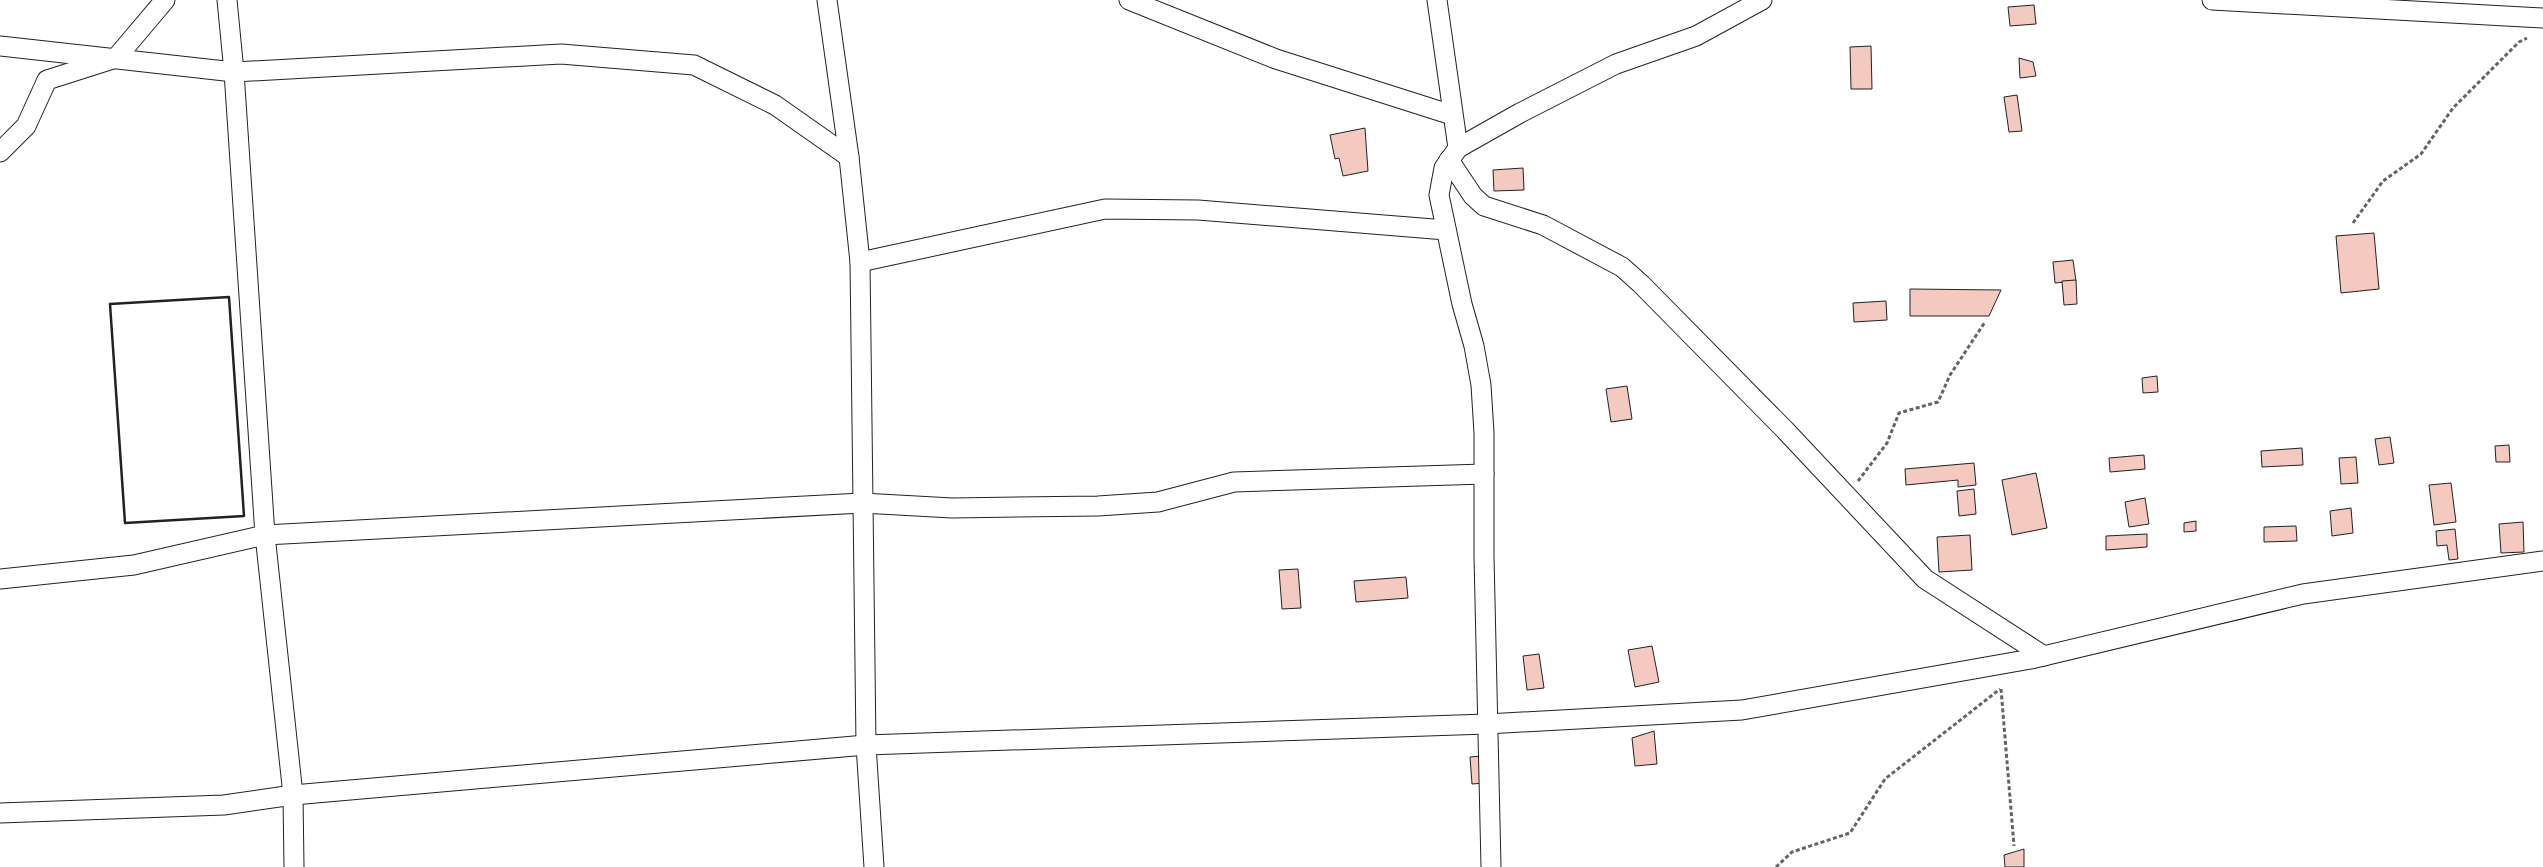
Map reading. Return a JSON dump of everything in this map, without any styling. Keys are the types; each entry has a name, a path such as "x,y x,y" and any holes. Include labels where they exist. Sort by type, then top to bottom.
{"street":[{"path":"0,152 26,126 47,80 116,58 165,0"},
{"path":"226,0 234,72 265,535 293,795 294,867"},
{"path":"827,0 849,158 860,262 866,745 874,867"},
{"path":"1129,0 1276,59 1452,116"},
{"path":"1436,0 1452,116 1454,154 1472,196 1484,206 1543,225 1622,267 1662,305 1847,495 1925,579 2044,656"},
{"path":"1491,867 1487,724 1484,433 1481,385 1439,195 1444,168 1454,154 1616,64 1696,36 1762,0"},
{"path":"2212,0 2539,26"},
{"path":"0,46 234,72 561,54 694,66 775,105 849,158"},
{"path":"860,262 1105,209 1198,210 1446,230"},
{"path":"0,579 134,565 265,535 862,503 952,508 1098,506 1158,502 1234,482 1484,474"},
{"path":"0,813 224,805 293,795 866,745 1487,724 1742,710 2023,661 2303,594 2543,562"}],"path":[{"path":"2353,223 2383,181 2421,154 2453,108 2481,78 2539,26"},
{"path":"1847,495 1886,443 1899,412 1938,402 1950,376 1985,322"},
{"path":"1776,867 1792,852 1850,833 1885,779 2000,690 2023,661"},
{"path":"2000,690 2014,846"}],"building":[{"path":"2034,5 2036,24 2010,26 2008,7"},
{"path":"1871,46 1872,89 1851,89 1850,47"},
{"path":"2019,58 2033,62 2036,76 2020,78"},
{"path":"2017,95 2022,131 2009,132 2004,97"},
{"path":"1365,128 1368,171 1343,176 1339,158 1335,159 1330,135"},
{"path":"1523,168 1524,190 1494,191 1493,170"},
{"path":"2374,233 2379,289 2341,293 2336,236"},
{"path":"2073,260 2076,281 2055,283 2053,262"},
{"path":"2076,280 2077,304 2064,305 2062,281"},
{"path":"1910,289 2001,290 1989,316 1910,316"},
{"path":"1886,301 1887,320 1854,322 1853,303"},
{"path":"2157,376 2158,392 2143,393 2142,378"},
{"path":"1627,386 1632,419 1611,422 1606,389"},
{"path":"2390,437 2394,463 2379,465 2375,439"},
{"path":"2509,445 2510,462 2496,462 2495,446"},
{"path":"2302,448 2303,465 2262,467 2261,451"},
{"path":"2144,455 2145,469 2110,472 2109,458"},
{"path":"2356,457 2358,483 2341,484 2339,458"},
{"path":"1974,463 1976,485 1958,487 1958,480 1906,485 1905,469"},
{"path":"2036,473 2047,528 2012,535 2002,480"},
{"path":"2451,483 2456,522 2434,525 2429,485"},
{"path":"1974,489 1976,514 1959,516 1957,491"},
{"path":"2145,498 2149,524 2129,527 2125,502"},
{"path":"2351,508 2353,533 2332,536 2330,511"},
{"path":"2196,521 2196,531 2184,532 2184,523"},
{"path":"2523,522 2524,552 2501,553 2499,524"},
{"path":"2296,526 2297,541 2264,542 2264,527"},
{"path":"2455,529 2458,559 2449,560 2447,545 2437,546 2436,531"},
{"path":"2147,534 2147,547 2106,550 2106,536"},
{"path":"1970,535 1972,570 1939,572 1937,537"},
{"path":"1298,569 1301,608 1282,609 1279,570"},
{"path":"1406,577 1408,598 1356,602 1354,581"},
{"path":"1652,646 1659,682 1635,687 1628,650"},
{"path":"1539,654 1544,688 1527,690 1523,656"},
{"path":"1654,731 1657,764 1635,766 1632,738"},
{"path":"1481,756 1484,783 1472,784 1470,757"},
{"path":"2024,849 2024,867 2005,867 2004,855"}],"wall":[{"path":"229,297 244,516 125,523 110,304 229,297"}]}
